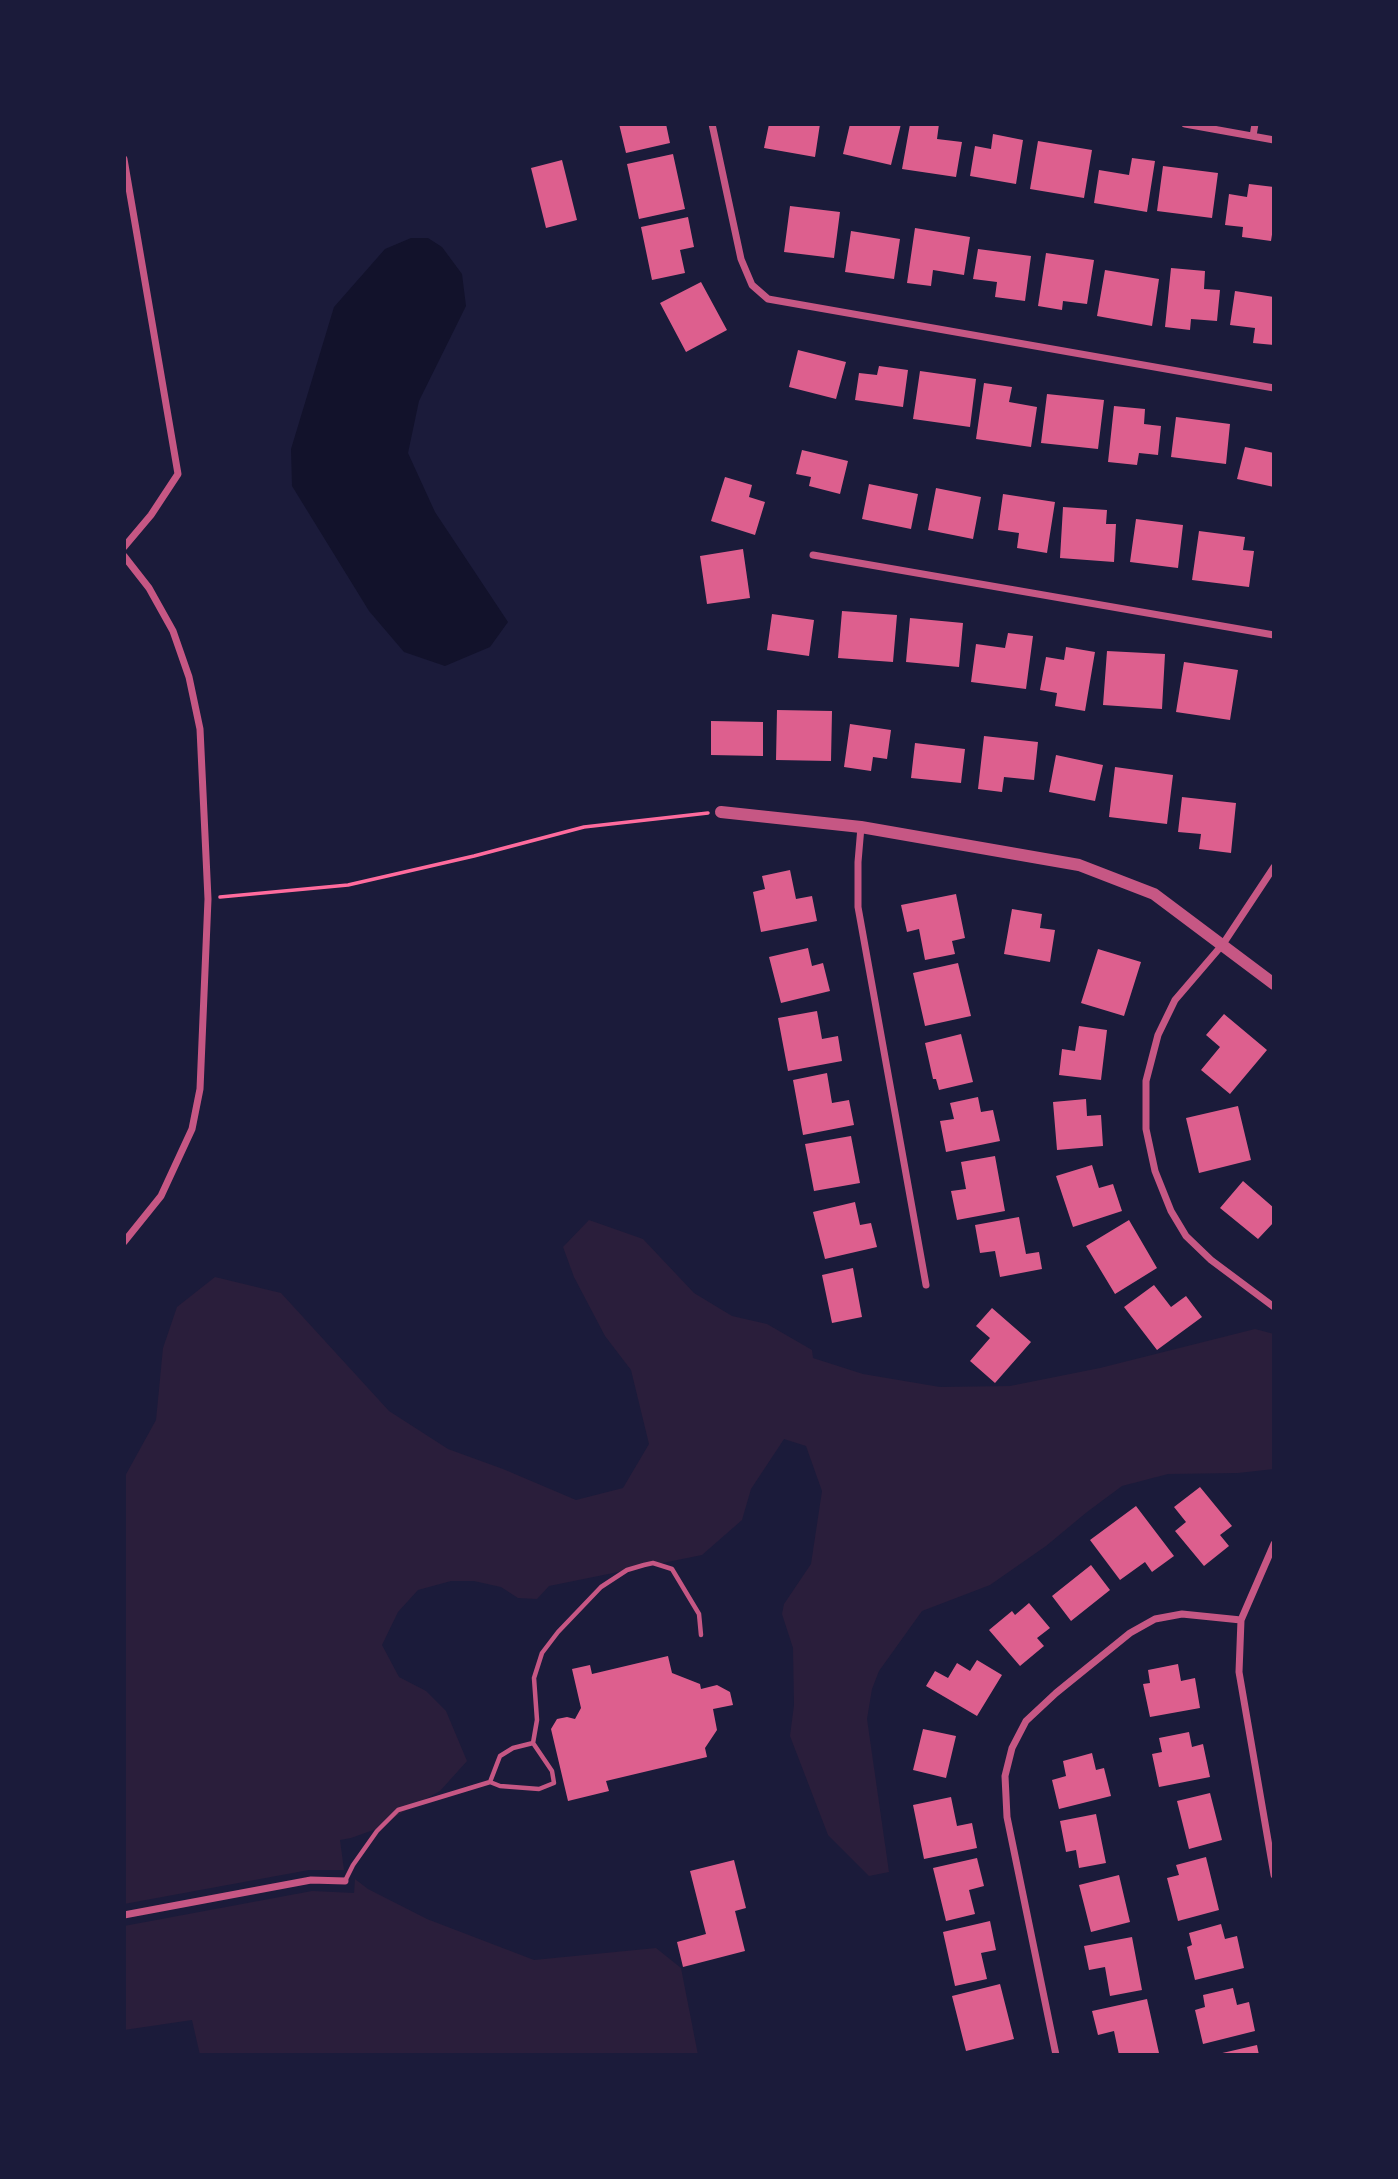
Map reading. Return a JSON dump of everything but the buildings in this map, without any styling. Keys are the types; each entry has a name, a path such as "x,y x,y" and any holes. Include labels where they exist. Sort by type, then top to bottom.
{"street":[{"path":"712,124 741,259 752,285 768,299 1274,388"},
{"path":"1185,124 1274,140"},
{"path":"1253,136 1255,124"},
{"path":"124,159 178,474 151,515 124,547"},
{"path":"813,555 1274,635"},
{"path":"124,556 149,588 173,631 189,677 200,729 208,899 200,1089 192,1129 161,1196 124,1242"},
{"path":"721,812 861,827 1079,865 1154,894 1274,984"},
{"path":"861,827 858,906 926,1285"},
{"path":"1274,867 1223,944 1175,999 1158,1035 1146,1081 1146,1129 1155,1171 1171,1211 1186,1236 1211,1260 1274,1307"},
{"path":"1274,1544 1241,1620 1239,1672 1274,1875"},
{"path":"1056,2055 1007,1816 1005,1776 1012,1748 1027,1721 1036,1712 1138,1628 1156,1619 1182,1614 1241,1620"},
{"path":"124,1915 311,1881 345,1881"}],"lane":[{"path":"345,1881 377,1831 398,1810 490,1782 500,1786 539,1789 554,1783 552,1771 534,1743 537,1720 534,1678 542,1653 601,1587 626,1570 653,1563 672,1569 699,1614 701,1635"},
{"path":"490,1782 500,1756 513,1748 534,1743"}],"path":[{"path":"208,899 348,885 584,827 721,812"}],"shaded area":[{"path":"411,238 428,238 442,247 462,274 466,306 419,401 408,453 435,512 508,622 490,647 445,666 404,652 369,611 292,486 291,449 334,307 385,249"},
{"path":"589,1220 643,1239 694,1293 732,1316 767,1324 812,1350 813,1358 863,1374 940,1387 1010,1386 1100,1368 1255,1329 1274,1334 1274,1469 1238,1473 1168,1474 1122,1486 1046,1546 990,1585 922,1611 879,1671 872,1689 867,1719 889,1872 869,1876 828,1835 790,1736 794,1705 793,1648 782,1614 784,1604 811,1564 822,1491 806,1446 784,1439 751,1489 742,1520 702,1555 549,1586 537,1599 518,1598 501,1587 474,1581 451,1581 418,1590 398,1612 382,1645 399,1677 426,1691 446,1711 467,1761 440,1791 376,1829 340,1840 344,1870 309,1870 124,1904 124,1478 156,1420 163,1348 177,1307 215,1277 281,1293 389,1411 448,1449 576,1500 623,1488 649,1444 631,1370 605,1336 574,1277 563,1247"},
{"path":"355,1879 368,1889 427,1919 534,1960 656,1948 681,1968 698,2055 200,2055 192,2020 124,2030 124,1926 312,1891 354,1893"}]}
